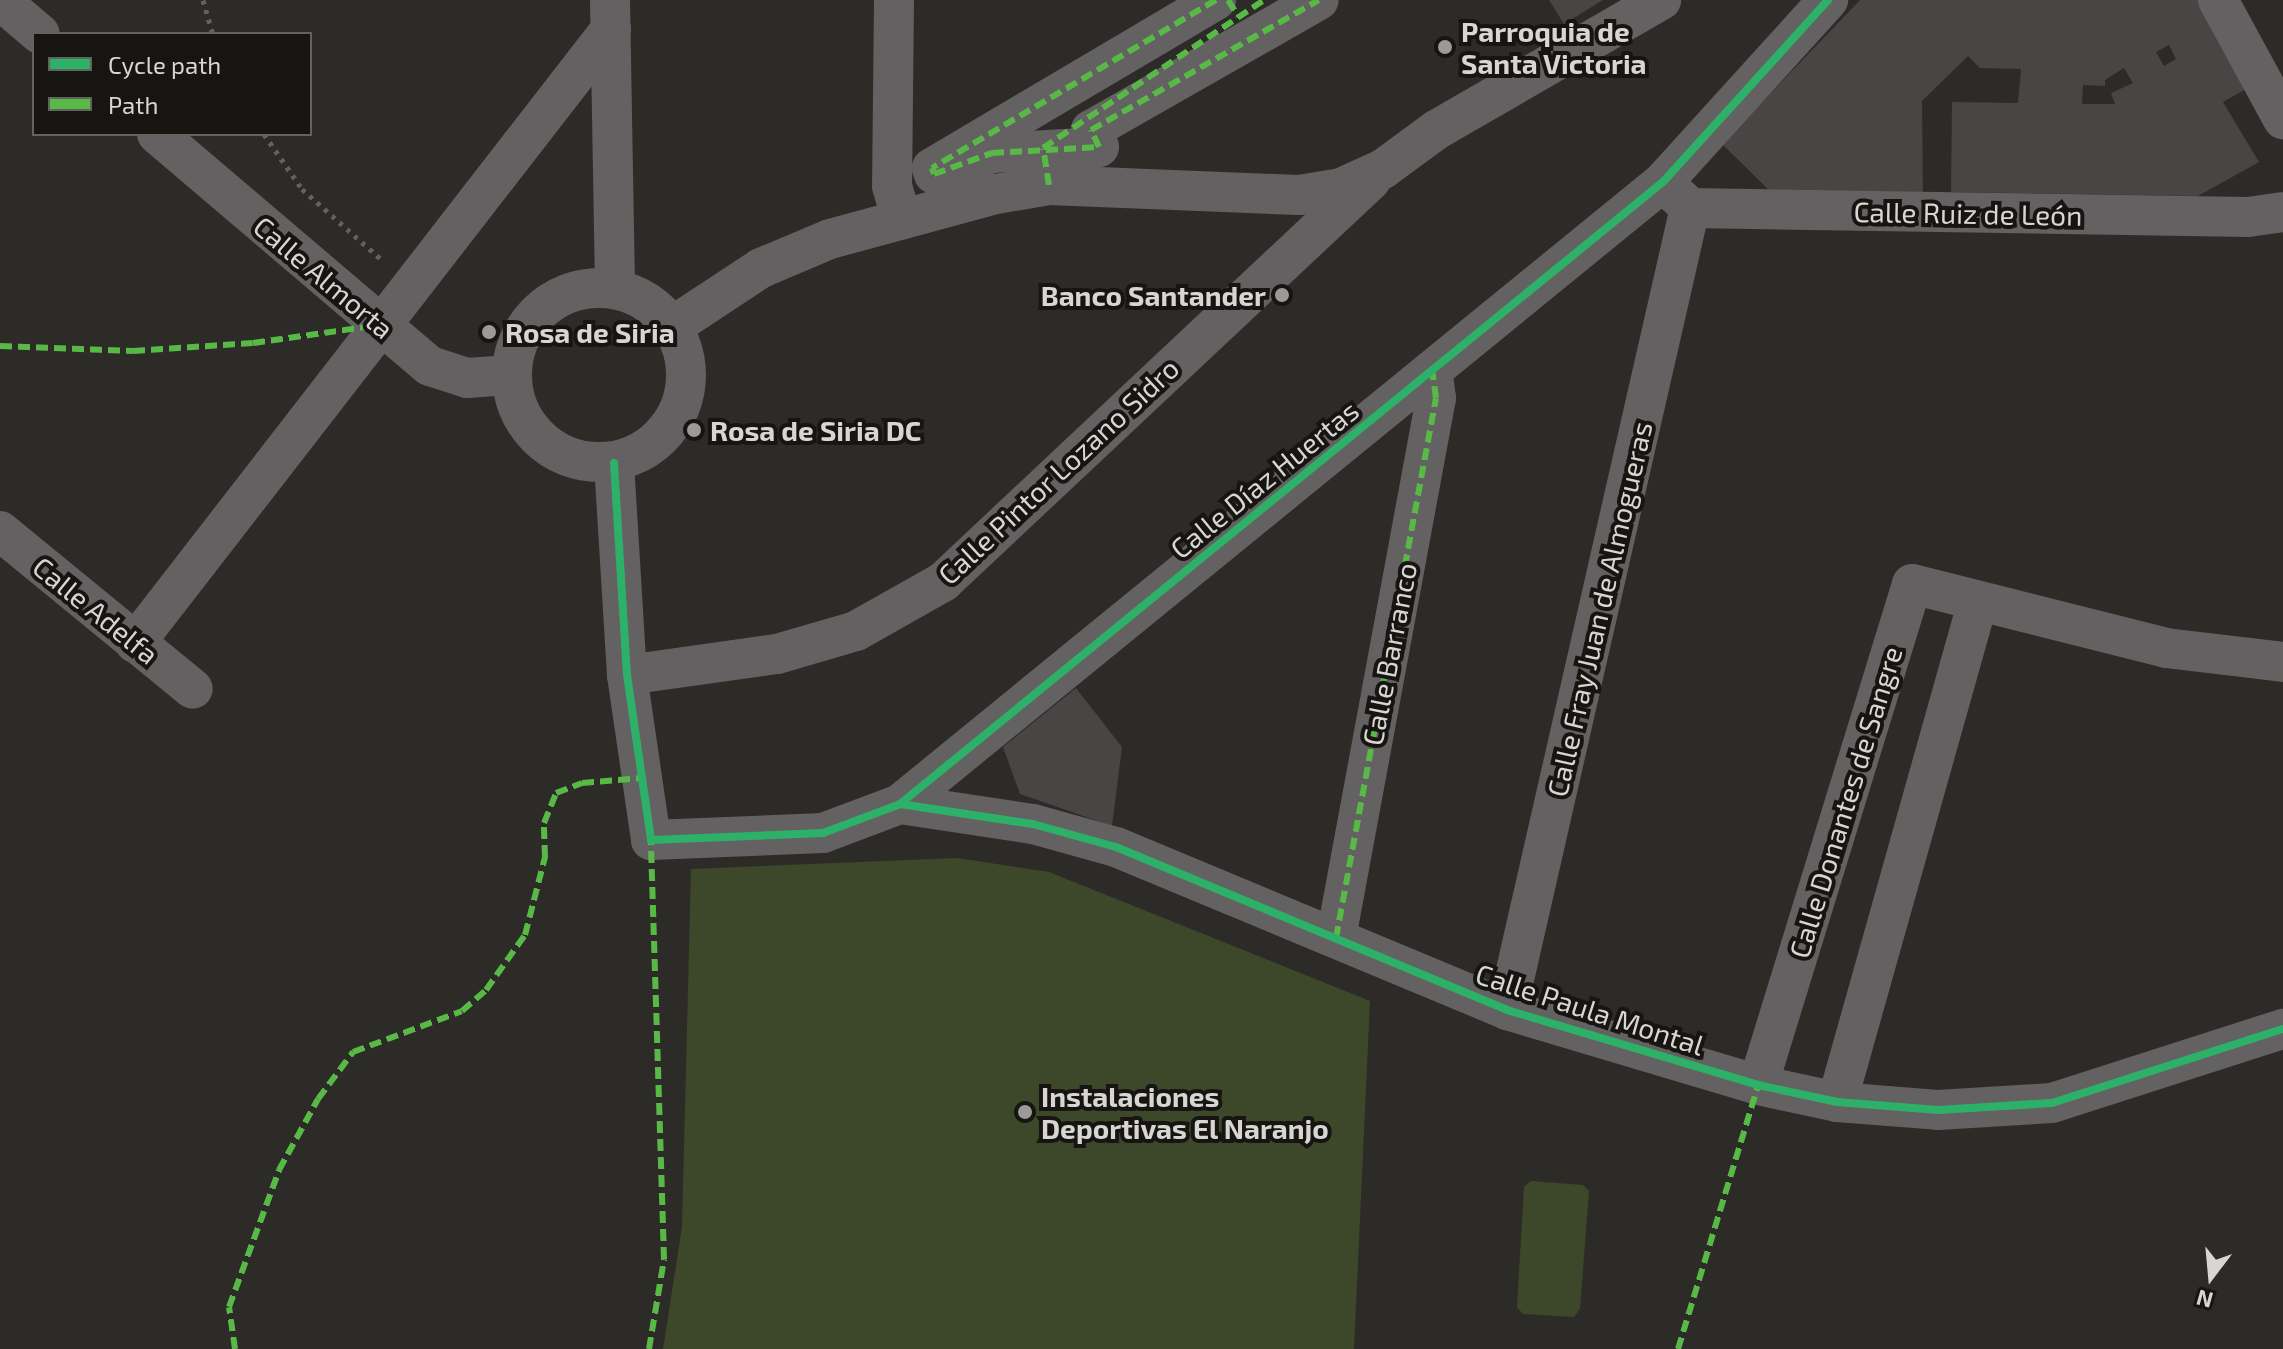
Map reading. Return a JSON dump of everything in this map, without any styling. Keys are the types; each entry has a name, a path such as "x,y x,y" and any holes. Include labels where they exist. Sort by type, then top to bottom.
{"street":[{"path":"0,0 38,32"},
{"path":"894,0 892,186 902,220"},
{"path":"673,326 761,268 830,239 902,220 1099,147 1091,130 1319,0"},
{"path":"1237,4 932,168 934,174 992,153 1046,167 1299,195 1341,188 1383,169 1436,130 1661,0"},
{"name":"Calle Díaz Huertas","path":"627,675 651,840 823,833 900,804 1432,370 1676,195 1828,0"},
{"path":"2218,0 2282,114"},
{"path":"1046,167 1237,4"},
{"path":"135,643 410,285 610,14"},
{"path":"610,14 615,288"},
{"name":"Calle Almorta","path":"159,136 430,366 467,378 510,375"},
{"name":"Calle Pintor Lozano Sidro","path":"627,675 777,654 856,631 943,582 1383,169"},
{"name":"Calle Ruiz de León","path":"1676,195 2248,217 2283,212"},
{"name":"Calle Fray Juan de Almogueras","path":"1507,1010 1676,195"},
{"path":"615,288 648,302 673,326 686,359 686,394 672,426 646,450 614,463 575,461 541,443 518,412 510,375 518,337 542,307 576,290 615,288"},
{"name":"Calle Barranco","path":"1336,938 1436,398 1432,370"},
{"path":"614,463 627,675"},
{"name":"Calle Adelfa","path":"0,531 193,689"},
{"name":"Calle Donantes de Sangre","path":"1758,1085 1912,584 2166,648 2283,662"},
{"path":"1837,1102 1978,601"},
{"name":"Calle Paula Montal","path":"900,804 1033,824 1116,847 1507,1010 1758,1085 1837,1102 1938,1110 2052,1103 2283,1029"}],"path":[{"path":"203,0 212,32"},
{"path":"265,136 302,189 410,285"}],"green space":[{"name":"Instalaciones Deportivas El Naranjo","path":"957,858 1049,872 1370,1001 1354,1349 663,1349 682,1227 691,869"},
{"path":"1531,1181 1583,1185 1589,1191 1580,1309 1574,1317 1523,1314 1517,1307 1524,1187"}],"building":[{"path":"1549,0 1603,0 1564,24"},
{"path":"1860,0 2203,0 2246,89 2223,102 2259,162 2198,196 1951,192 1952,102 2018,103 2021,69 1980,68 1968,56 1922,101 1923,201 1771,192 1722,144","holes":["2169,45 2176,59 2164,66 2156,52","2124,68 2133,83 2111,93 2115,104 2082,104 2083,85 2105,86 2105,80"]},
{"path":"1076,688 1122,747 1112,826 1020,794 1003,747"}],"marked path":[{"path":"1216,0 932,168 934,174 992,153 1099,147 1091,130 1319,0"},
{"path":"1228,0 1238,16"},
{"path":"1049,185 1043,148 1264,0"},
{"path":"0,346 133,351 253,343 379,325"},
{"path":"1336,938 1436,398 1432,370"},
{"path":"235,1349 229,1307 279,1170 318,1099 353,1052 462,1011 486,990 525,935 545,857 544,823 556,793 582,783 642,778"},
{"path":"649,1349 664,1259 651,840"},
{"path":"1678,1349 1758,1085"}],"cycle path":[{"path":"614,463 627,675 651,840 823,833 900,804 1663,182 1828,0"},
{"path":"900,804 1033,824 1116,847 1507,1010 1758,1085 1837,1102 1938,1110 2052,1103 2283,1029"}],"place":[{"name":"Parroquia de Santa Victoria","path":"1445,47"},
{"name":"Banco Santander","path":"1282,295"},
{"name":"Rosa de Siria","path":"489,332"},
{"name":"Rosa de Siria DC","path":"694,430"},
{"name":"Instalaciones Deportivas El Naranjo","path":"1025,1112"}]}
